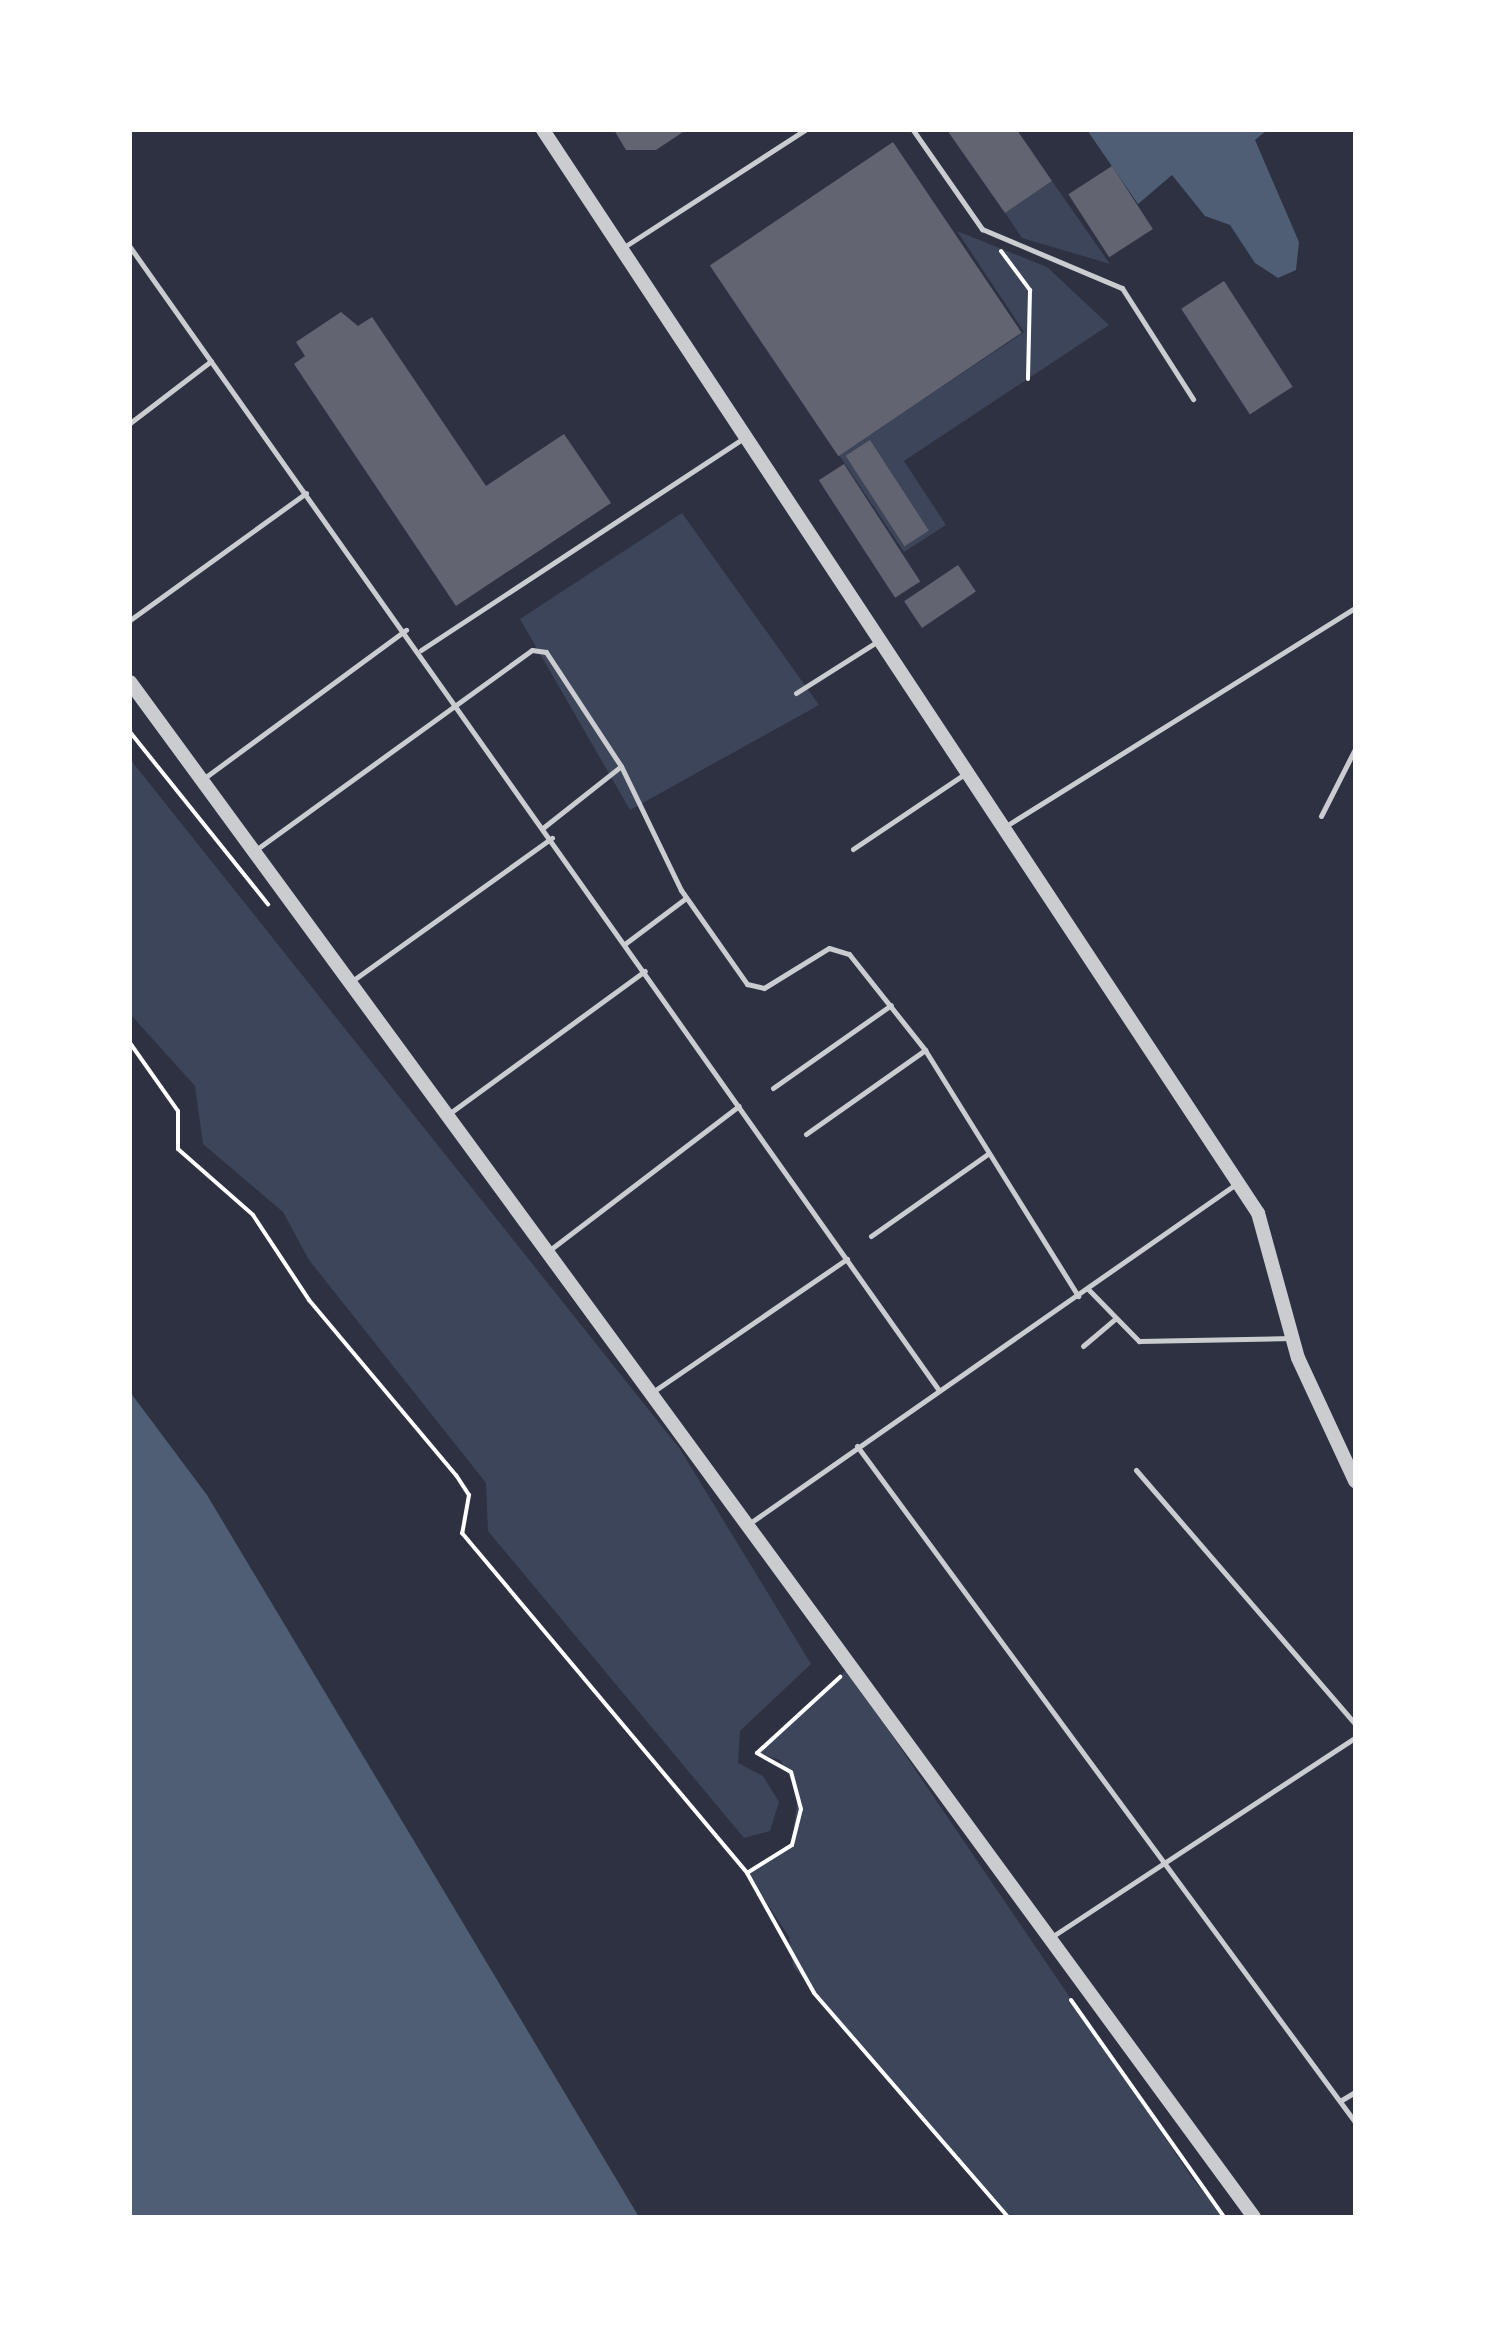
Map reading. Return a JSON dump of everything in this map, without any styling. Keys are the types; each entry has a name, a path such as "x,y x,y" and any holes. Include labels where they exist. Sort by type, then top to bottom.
{"street":[{"path":"543,130 1006,826 1270,1240 1293,1338 1355,1481"},
{"path":"130,682 654,1391 747,1525 1053,1936 1254,2217"}],"lane":[{"path":"621,249 805,130"},
{"path":"913,130 982,229 1122,288 1193,398"},
{"path":"130,247 421,650 938,1389"},
{"path":"130,423 212,360"},
{"path":"421,650 745,438"},
{"path":"130,620 306,492"},
{"path":"1006,826 1355,608"},
{"path":"202,780 406,630"},
{"path":"796,692 881,640"},
{"path":"255,850 457,702 541,649 621,766 686,898 756,989 839,948 891,1005 925,1050 1078,1296"},
{"path":"1321,816 1355,748"},
{"path":"544,827 621,766"},
{"path":"853,849 968,771"},
{"path":"352,981 552,838"},
{"path":"626,943 686,898"},
{"path":"450,1114 645,971"},
{"path":"773,1088 891,1005"},
{"path":"806,1134 925,1050"},
{"path":"550,1249 739,1106"},
{"path":"870,1236 989,1153"},
{"path":"747,1525 1236,1184"},
{"path":"654,1391 848,1260"},
{"path":"1088,1289 1115,1319 1147,1343 1293,1338"},
{"path":"1084,1346 1115,1319"},
{"path":"857,1446 1170,1864 1355,2122"},
{"path":"1136,1470 1355,1724"},
{"path":"1053,1936 1170,1864 1355,1738"},
{"path":"1340,2101 1355,2092"}],"path":[{"path":"982,229 1030,290 1028,379"},
{"path":"130,1043 178,1111 178,1148 254,1215 309,1300 469,1494 462,1533 748,1872 790,1937 793,1966 1008,2217"},
{"path":"748,1872 792,1845 800,1809 791,1772 757,1753 847,1669"}],"shaded area":[{"path":"1087,130 1267,130 1255,140 1299,242 1296,270 1278,278 1255,263 1230,225 1205,216 1172,175 1138,204"},
{"path":"1052,181 1110,264 1022,238 1005,213"},
{"path":"957,231 1047,267 1109,325 904,461 946,525 904,552 839,455 1024,332"},
{"path":"682,513 819,705 630,810 520,619"},
{"path":"130,759 680,1449 811,1664 740,1731 738,1763 763,1776 779,1802 770,1831 744,1838 488,1531 486,1483 309,1260 283,1212 203,1144 195,1086 130,1014"},
{"path":"130,1392 207,1495 639,2217 130,2217"},
{"path":"847,1669 1193,2179 1224,2217 1008,2217 793,1966 789,1937 747,1873 792,1845 798,1791 780,1760 757,1753"}],"building":[{"path":"614,130 686,130 656,150 626,150"},
{"path":"947,130 1017,130 1052,181 1005,213"},
{"path":"893,142 1022,333 838,456 710,266"},
{"path":"1112,166 1153,229 1109,257 1068,194"},
{"path":"1224,281 1293,387 1250,414 1181,309"},
{"path":"341,312 358,326 372,317 486,486 564,434 611,503 456,606 294,364 305,356 296,342"},
{"path":"870,440 929,531 904,546 846,456"},
{"path":"844,464 920,581 895,598 819,480"},
{"path":"958,565 976,592 922,628 904,601"}]}
